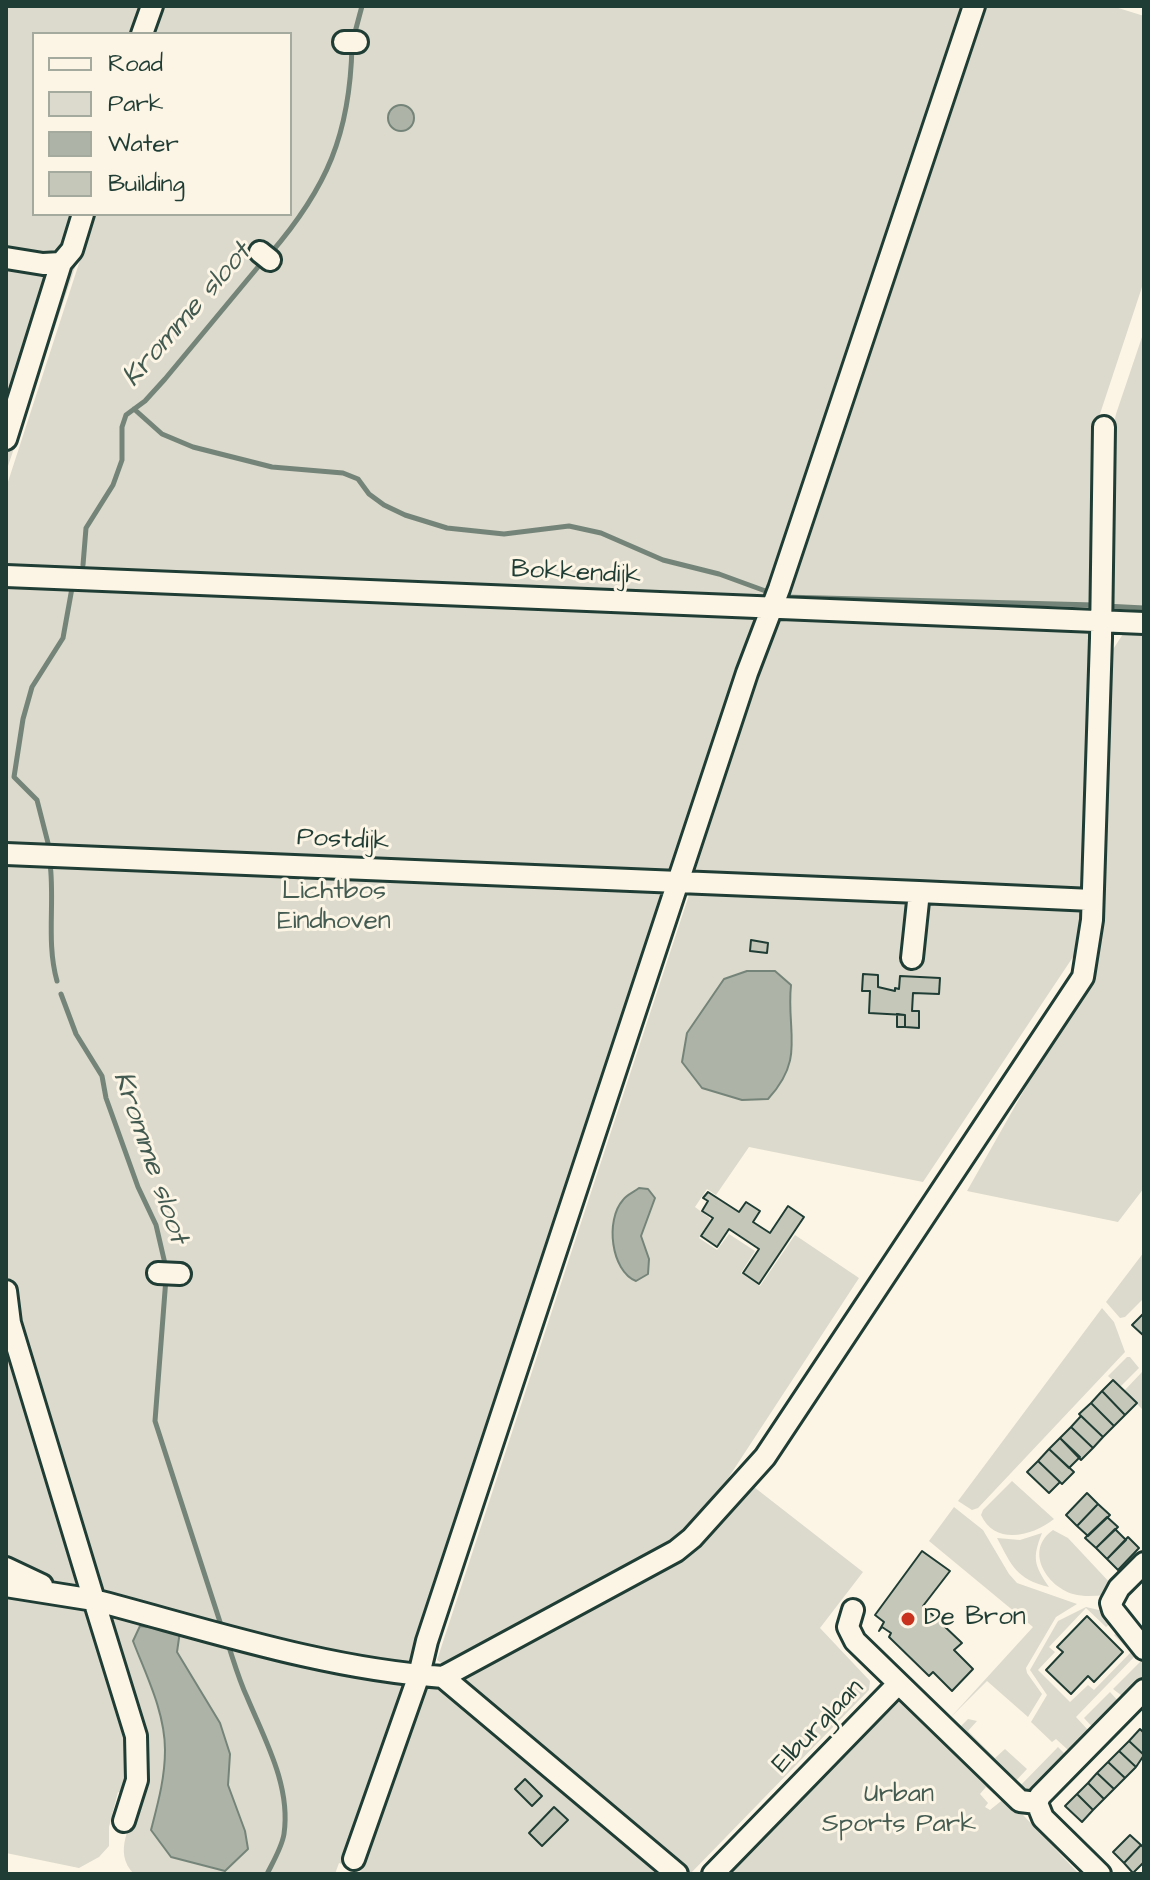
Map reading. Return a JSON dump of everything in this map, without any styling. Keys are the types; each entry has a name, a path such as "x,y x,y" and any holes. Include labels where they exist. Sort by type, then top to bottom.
{"street":[{"path":"143,32 152,6"},
{"path":"354,1859 419,1675 747,673 772,609 974,6"},
{"path":"6,439 61,263 72,250 82,216"},
{"path":"6,258 43,264 61,263"},
{"path":"6,1586 94,1600 265,1645 398,1674 443,1677 676,1551 692,1538 765,1457 1083,977 1092,900 1104,427"},
{"name":"Bokkendijk","path":"6,576 1144,623"},
{"name":"Postdijk","path":"6,854 1092,900"},
{"path":"912,958 919,892"},
{"path":"6,1291 10,1323 136,1736 137,1780 124,1821"},
{"path":"1144,1563 1119,1588 1111,1603 1113,1610 1144,1649"},
{"path":"6,1568 61,1595"},
{"name":"Elburglaan","path":"713,1874 898,1684 855,1641 848,1627 853,1610"},
{"path":"443,1677 677,1874"},
{"path":"898,1684 1020,1801 1037,1803"},
{"path":"1100,1874 1043,1818 1037,1803 1040,1796 1144,1690"}],"green space":[{"name":"Lichtbos Eindhoven","path":"6,6 964,6 765,593 787,595 985,6 1112,6 1144,16 1144,281 1096,426 1112,433 1144,331 1144,1188 1118,1222 967,1191 1087,979 1108,657 1123,634 1136,630 1097,627 1088,893 690,878 428,1664 681,1874 367,1874 339,1863 335,1874 134,1874 124,1856 124,1847 142,1800 118,1792 109,1827 109,1846 99,1857 79,1868 6,1853 6,567 32,567 6,565 6,488 94,216 292,216 292,32 32,32 32,216 92,216 6,472","holes":["158,1805 245,1833 248,1848 151,1830"]},
{"path":"690,892 1086,911 1081,945 923,1182 749,1147 716,1195 707,1189 695,1207 711,1219 699,1238 717,1250 729,1234 755,1251 741,1273 760,1286 795,1235 859,1278 723,1486 686,1533 444,1665 437,1660","holes":["789,1005 791,1055 784,1077 768,1099 742,1100"]},
{"path":"1144,1252 1144,1298 1125,1317 1120,1318 1106,1302"},
{"path":"1102,1308 1114,1322 1125,1352 978,1508 972,1510 958,1501"},
{"path":"1127,1357 1139,1368 1120,1387 1108,1376"},
{"path":"1142,1372 1144,1374 1144,1411 1124,1391"},
{"path":"745,1480 863,1572 820,1628 870,1681 869,1690 690,1874 459,1675 675,1561"},
{"path":"1012,1481 1054,1519 1036,1530 1015,1535 995,1531 987,1525 981,1515 983,1510"},
{"path":"954,1507 983,1530 1017,1583 1077,1604 1056,1617 1026,1668 1042,1694 1028,1717 987,1681 950,1718 1033,1627 929,1541"},
{"path":"1053,1530 1068,1538 1112,1585 1105,1595 1073,1594 1063,1590 1047,1576 1039,1557 1040,1547"},
{"path":"1042,1533 1036,1561 1049,1587 1029,1580 1016,1570 997,1538 1020,1540"},
{"path":"1086,1607 1103,1611 1112,1622 1106,1627 1086,1608 1049,1647 1055,1652 1038,1670 1070,1702 1088,1685 1094,1690 1131,1652 1114,1635 1120,1629 1138,1653 1076,1717 1088,1730 1068,1750 1056,1739 1052,1742 1031,1722 1047,1695 1030,1670 1058,1621"},
{"path":"1144,1658 1144,1680 1126,1699 1113,1689"},
{"path":"1110,1692 1121,1704 1095,1730 1084,1718"},
{"name":"Urban Sports Park","path":"903,1700 998,1790 994,1794 986,1787 980,1794 988,1803 985,1807 990,1810 1006,1797 1079,1874 724,1874 889,1704"},
{"path":"968,1719 977,1721 968,1731 995,1758 1005,1749 1027,1769 1012,1785 959,1728"},
{"path":"1058,1747 1068,1757 1031,1795 1016,1790"}],"water":[{"path":"401,105 410,109 414,118 410,127 401,131 392,127 388,118 392,109"},
{"path":"747,971 775,971 791,985 791,1057 780,1084 768,1099 742,1100 702,1088 682,1062 687,1033 724,979"},
{"path":"639,1188 648,1189 655,1198 641,1236 649,1259 648,1274 636,1281 621,1267 613,1244 613,1232 617,1209 624,1198"},
{"path":"140,1626 180,1631 177,1652 220,1723 230,1754 228,1785 245,1831 248,1849 225,1871 171,1857 151,1830 159,1800 165,1750 158,1708 133,1641"}],"building":[{"path":"751,940 768,943 767,953 750,951"},
{"path":"863,974 878,975 878,987 895,991 895,988 899,989 900,976 940,978 939,994 913,993 912,1011 919,1011 919,1028 905,1027 905,1015 869,1013 870,991 862,991"},
{"path":"897,1014 905,1015 905,1027 897,1027"},
{"path":"708,1192 739,1212 746,1202 760,1211 753,1222 770,1233 788,1206 804,1217 759,1284 743,1273 759,1249 729,1229 717,1247 701,1236 713,1218 702,1211 708,1201 703,1198"},
{"path":"1144,1313 1144,1336 1132,1325"},
{"path":"1113,1380 1137,1403 1125,1415 1102,1391"},
{"path":"1102,1391 1125,1415 1114,1426 1091,1403"},
{"path":"1091,1403 1114,1426 1103,1437 1079,1414"},
{"path":"1081,1416 1103,1437 1093,1448 1071,1427"},
{"path":"1071,1427 1093,1448 1081,1460 1060,1438"},
{"path":"1060,1438 1080,1457 1069,1468 1049,1449"},
{"path":"1049,1449 1074,1472 1062,1484 1038,1461"},
{"path":"1038,1461 1060,1482 1049,1493 1027,1472"},
{"path":"1087,1493 1098,1504 1077,1526 1066,1515"},
{"path":"1098,1504 1110,1515 1088,1536 1077,1526"},
{"path":"1107,1517 1118,1527 1096,1548 1085,1538"},
{"path":"1115,1529 1126,1540 1107,1559 1096,1548"},
{"path":"1128,1537 1139,1548 1118,1570 1107,1559"},
{"name":"De Bron","path":"922,1551 950,1571 923,1606 962,1643 954,1650 973,1669 952,1691 933,1672 929,1676 889,1637 891,1633 882,1627 879,1631 884,1622 875,1615"},
{"path":"1087,1616 1123,1652 1094,1682 1088,1676 1071,1694 1046,1670 1063,1652 1057,1647"},
{"path":"1140,1729 1144,1733 1144,1755 1129,1741"},
{"path":"1129,1741 1144,1755 1136,1767 1119,1751"},
{"path":"1119,1751 1136,1767 1125,1778 1108,1762"},
{"path":"1108,1762 1125,1778 1114,1789 1097,1773"},
{"path":"1097,1773 1114,1789 1104,1799 1088,1783"},
{"path":"525,1779 542,1796 532,1806 515,1789"},
{"path":"1088,1783 1104,1799 1093,1810 1077,1794"},
{"path":"1077,1794 1093,1810 1082,1822 1065,1806"},
{"path":"554,1807 568,1820 542,1846 529,1833"},
{"path":"1130,1835 1141,1845 1124,1863 1113,1852"},
{"path":"1141,1845 1144,1848 1144,1862 1133,1873 1124,1863"}],"waterway":[{"name":"Kromme sloot","path":"354,36 362,6"},
{"name":"Kromme sloot","path":"270,254 307,206 332,158 346,106 352,46"},
{"name":"Kromme sloot","path":"83,565 86,528 113,485 122,460 122,427 126,415 145,401 165,379 263,261"},
{"path":"134,409 162,434 193,447 272,467 343,473 358,479 369,494 384,505 447,528 504,534 569,526 601,533 663,560 719,574 771,593"},
{"name":"Kromme sloot","path":"48,843 37,800 14,777 23,719 32,687 63,638 72,588"},
{"path":"783,597 1095,605"},
{"path":"1105,606 1144,608"},
{"name":"Kromme sloot","path":"50,863 51,937 57,981"},
{"name":"Kromme sloot","path":"61,994 76,1034 102,1076 106,1098 138,1187 156,1225 166,1268"},
{"name":"Kromme sloot","path":"166,1278 155,1421 220,1622"},
{"name":"Kromme sloot","path":"228,1644 275,1764 284,1798 283,1839 267,1874"}],"place":[{"name":"De Bron","path":"908,1619"}]}
